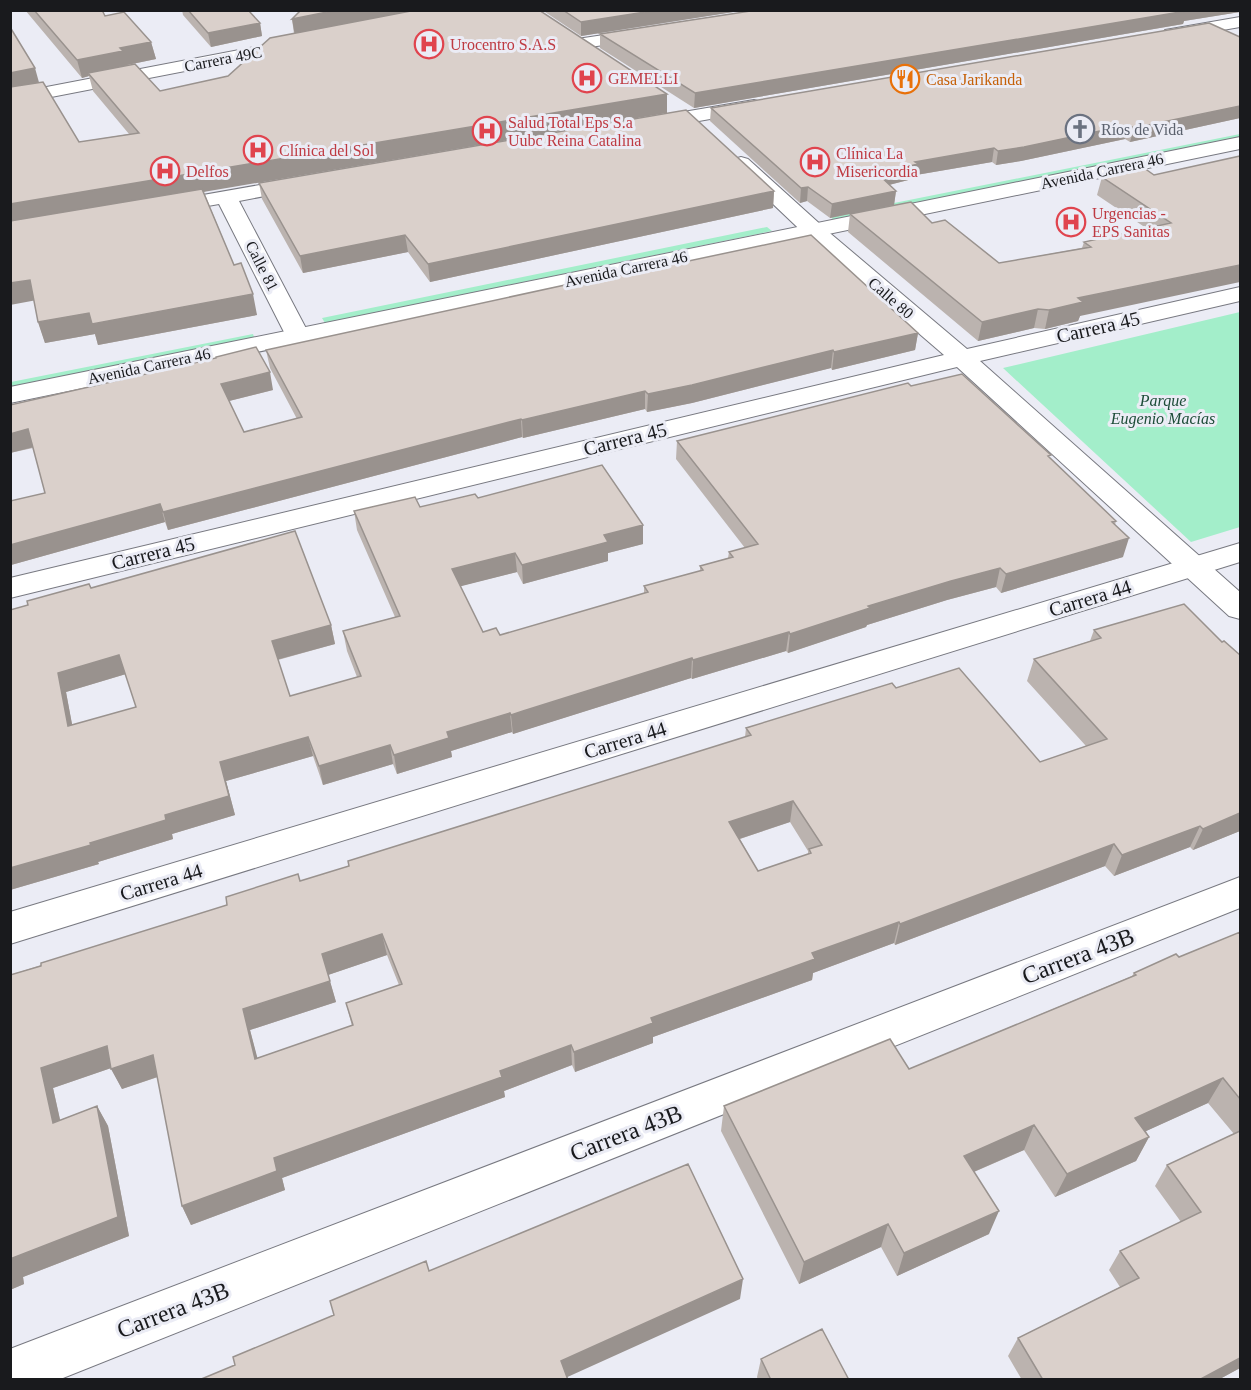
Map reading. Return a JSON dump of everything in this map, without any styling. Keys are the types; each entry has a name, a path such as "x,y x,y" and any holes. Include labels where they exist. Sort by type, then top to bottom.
{"street":[{"path":"1157,36 1240,22"},
{"path":"577,44 659,32"},
{"path":"560,33 596,56"},
{"name":"Carrera 49C","path":"10,100 310,42"},
{"path":"633,127 773,103"},
{"path":"672,105 691,117 708,133"},
{"name":"Avenida Carrera 46","path":"806,224 1240,129"},
{"name":"Avenida Carrera 46","path":"10,373 293,327 806,224 1240,143"},
{"name":"Calle 80","path":"725,148 806,224 962,358 1240,609"},
{"path":"147,210 319,181"},
{"name":"Calle 81","path":"226,197 293,327"},
{"name":"Carrera 45","path":"10,588 962,358 1240,294"},
{"name":"Avenida Carrera 46","path":"10,395 293,327"},
{"name":"Carrera 44","path":"10,928 1240,552"},
{"name":"Carrera 43B","path":"10,1374 1240,892"}],"green space":[{"path":"1240,134 1240,139 834,220 829,216"},
{"path":"767,227 772,231 325,323 322,318"},
{"name":"Parque Eugenio Macías","path":"1240,312 1240,527 1191,542 1003,368"},
{"path":"253,334 255,340 11,389 11,382"}],"building":[{"path":"34,10 102,10 105,16 124,12 151,42 120,48 123,51 77,60"},
{"path":"188,10 248,10 260,23 208,33"},
{"path":"301,10 337,10 292,19"},
{"path":"416,10 539,10 667,94 10,204 10,87 43,82 79,142 139,133 88,73 135,64 160,91 228,76 270,38"},
{"path":"563,10 658,10 581,22"},
{"path":"757,10 1186,11 695,93 600,34"},
{"path":"1209,23 1240,37 1240,106 1134,128 1128,125 1024,147 998,151 994,148 915,162 918,164 878,174 896,191 832,204 808,187 801,188 711,108"},
{"path":"10,27 35,68 10,73"},
{"path":"686,110 774,191 428,264 405,235 300,256 259,183"},
{"path":"1240,156 1240,265 1078,298 1083,302 1049,310 1038,309 982,322 850,214 911,202 932,223 945,220 999,263 1091,247 1084,242 1171,223 1102,177 1144,168 1154,175"},
{"path":"202,189 234,265 241,263 253,294 92,324 89,313 38,322 30,280 10,283 10,221"},
{"path":"811,235 918,333 834,352 833,350 692,385 648,394 645,391 521,419 163,512 160,504 10,545 10,501 45,493 28,429 10,434 10,405 256,347 270,372 221,384 244,432 302,417 266,350 597,278 599,280"},
{"path":"962,374 1051,455 1048,456 1116,521 1112,522 1129,538 1006,574 1000,568 951,581 868,606 870,608 790,634 789,632 693,660 692,658 511,715 510,713 447,732 449,738 394,755 390,745 319,766 308,737 220,762 229,796 165,815 166,820 90,843 91,845 10,868 10,610 28,605 27,601 89,584 91,588 295,531 331,625 272,641 290,696 361,676 343,631 400,616 354,511 415,497 420,507 475,494 478,498 602,465 643,525 604,535 608,542 522,565 515,553 452,569 483,632 496,628 500,635 648,592 644,586 703,570 700,566 733,557 729,552 758,544 677,441 908,383 911,386","holes":["119,655 136,707 68,726 58,673"]},
{"path":"1184,604 1222,642 1224,641 1240,655 1240,813 1203,829 1200,826 1122,855 1114,844 900,924 899,922 812,953 815,959 651,1018 653,1023 574,1052 571,1045 500,1071 502,1077 274,1158 277,1171 182,1206 153,1055 111,1069 107,1046 41,1068 53,1123 97,1106 118,1217 10,1259 10,975 41,966 41,963 227,905 226,897 298,874 300,881 349,866 348,861 751,735 746,728 892,683 896,688 959,668 1040,762 1107,739 1034,659 1101,638 1094,630","holes":["793,801 822,845 809,849 811,853 758,871 729,822","382,934 402,984 346,1003 353,1025 255,1059 243,1009 330,981 322,954"]},
{"path":"1240,932 1240,1099 1223,1078 1135,1118 1149,1137 1067,1174 1034,1125 964,1156 999,1211 904,1253 888,1224 804,1262 724,1106 890,1039 909,1069 1136,975 1134,973 1176,954 1179,957"},
{"path":"1240,1131 1240,1358 1199,1380 1043,1380 1018,1338 1139,1278 1120,1251 1201,1212 1167,1165"},
{"path":"688,1164 743,1279 561,1361 568,1380 199,1380 235,1365 233,1357 334,1315 330,1301 426,1261 429,1271"},
{"path":"822,1329 849,1380 771,1380 761,1359"}],"place":[{"name":"Urocentro S.A.S","path":"429,44"},
{"name":"GEMELLI","path":"587,78"},
{"name":"Casa Jarikanda","path":"905,79"},
{"name":"Ríos de Vida","path":"1080,129"},
{"name":"Salud Total Eps S.a Uubc Reina Catalina","path":"487,131"},
{"name":"Clínica del Sol","path":"258,150"},
{"name":"Clínica La Misericordia","path":"815,162"},
{"name":"Delfos","path":"165,171"},
{"name":"Urgencias - EPS Sanitas","path":"1071,222"}]}
